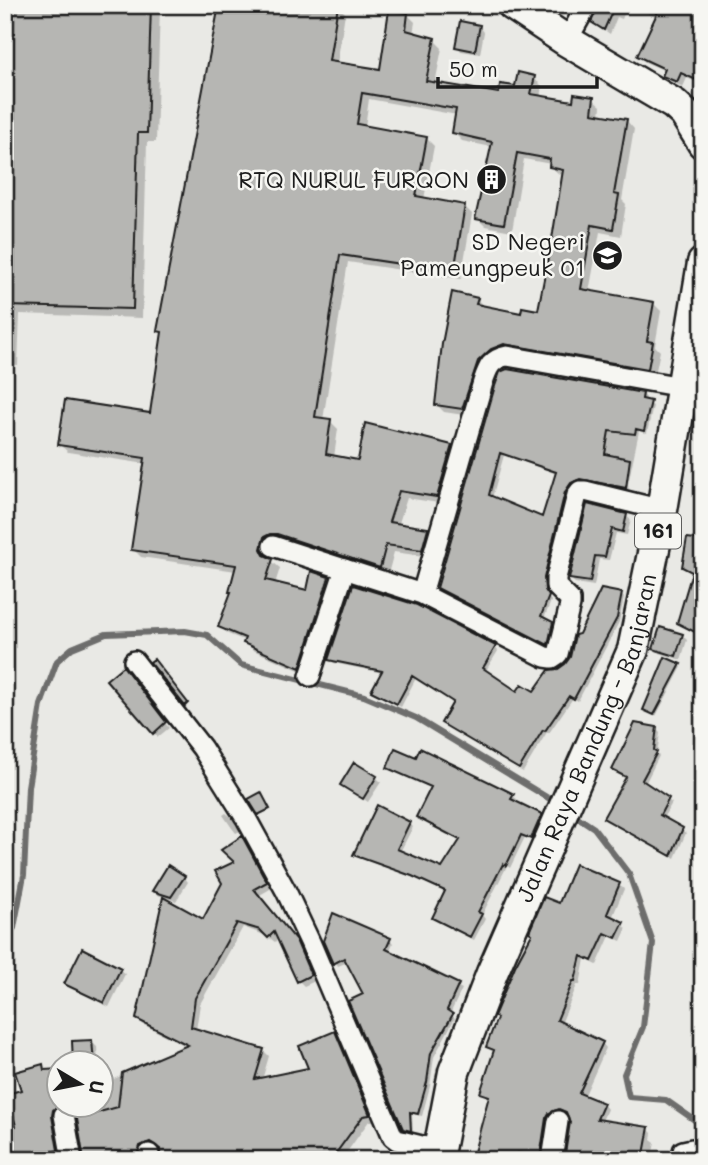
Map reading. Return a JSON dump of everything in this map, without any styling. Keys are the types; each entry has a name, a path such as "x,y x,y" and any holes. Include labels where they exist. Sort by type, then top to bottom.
{"main road":[{"path":"513,5 567,41 674,104 685,114 703,143"},
{"name":"Jalan Raya Bandung - Banjaran","path":"437,1155 454,1072 492,973 633,650 662,510 703,263"}],"street":[{"path":"567,41 587,5"},
{"path":"422,594 488,366 497,358 507,356 681,387"},
{"path":"273,546 422,594 545,657 552,658 558,654 570,605 570,600 556,586 556,578 577,495 584,491 662,510"},
{"path":"310,676 345,569"},
{"path":"134,661 202,748 254,832 310,942 393,1137 437,1155"},
{"path":"65,1120 72,1160"},
{"path":"552,1160 558,1121"},
{"path":"681,1160 683,1151 686,1150 703,1153"}],"building":[{"path":"5,5 151,5 147,133 138,133 133,309 5,306"},
{"path":"219,5 338,5 329,61 380,69 389,10 408,13 406,30 435,38 426,81 499,93 500,84 515,86 518,72 535,76 531,94 573,101 574,94 594,97 592,113 627,119 614,194 619,195 613,229 592,225 581,289 654,302 647,341 653,342 648,369 504,344 491,349 478,361 462,409 435,405 442,344 452,292 478,298 476,304 521,313 522,307 538,310 563,170 549,167 550,159 517,153 504,224 475,219 492,142 452,133 456,109 362,93 357,124 427,137 416,196 465,205 454,272 340,255 315,417 331,419 326,454 358,460 365,423 452,445 437,497 399,491 389,522 428,528 422,550 386,545 380,568 277,534 264,537 261,549 264,555 273,559 266,580 307,590 311,571 329,577 300,668 243,643 245,638 218,627 231,592 236,565 131,550 145,458 58,445 65,400 150,413 162,332 157,331"},
{"path":"599,5 615,5 604,30 591,22"},
{"path":"661,5 703,5 703,83 681,73 677,82 662,76 665,69 637,56"},
{"path":"460,21 480,25 475,51 455,47"},
{"path":"507,369 643,393 642,399 651,401 644,431 636,429 635,434 609,431 605,454 630,459 626,488 580,479 571,483 565,492 544,578 545,590 549,596 541,616 553,622 548,645 437,588 500,372","holes":["500,453 556,472 542,517 489,495"]},
{"path":"587,504 627,514 623,532 612,529 605,557 595,556 590,582 569,579"},
{"path":"687,538 703,540 703,601 697,633 677,623 692,572 682,567"},
{"path":"353,585 417,605 496,646 483,668 517,691 522,684 534,691 549,670 558,669 565,664 570,657 575,635 579,634 601,589 622,593 617,618 574,699 569,696 545,731 543,730 519,769 441,723 453,702 412,676 397,704 371,691 382,671 328,660"},
{"path":"660,627 683,634 676,656 653,649"},
{"path":"665,657 681,664 654,715 643,710"},
{"path":"154,659 188,703 185,706 150,662"},
{"path":"123,666 166,722 153,734 106,680"},
{"path":"635,723 657,727 654,750 657,752 642,780 669,798 660,815 683,828 671,856 603,818 626,777 612,770"},
{"path":"395,748 416,757 420,748 514,794 511,799 542,814 531,839 521,835 506,866 503,864 478,912 482,914 470,937 432,918 445,891 353,855 377,805 410,822 397,849 442,868 460,840 416,817 431,787 387,768"},
{"path":"354,762 377,776 363,799 340,785"},
{"path":"261,792 270,809 258,815 248,799"},
{"path":"242,836 267,882 254,889 296,940 311,975 297,982 274,932 268,938 260,930 237,923 195,998 191,1027 264,1049 255,1079 308,1068 299,1046 335,1031 370,1115 363,1116 331,1160 160,1160 160,1149 150,1142 140,1146 136,1160 84,1160 77,1120 116,1120 122,1073 188,1045 136,1019 163,897 203,919 222,883 215,871 234,862 221,850"},
{"path":"575,864 620,883 607,914 624,922 616,938 605,933 592,961 581,956 575,981 557,1020 603,1042 579,1093 604,1103 597,1119 649,1127 643,1160 564,1160 570,1122 566,1112 559,1109 549,1113 546,1118 540,1158 518,1153 517,1160 472,1160 489,1096 480,1093 494,1050 486,1047 497,1018 494,1016 532,934 529,932 544,897 559,903"},
{"path":"168,865 185,876 171,897 152,891"},
{"path":"333,913 391,938 386,949 459,984 447,1010 453,1014 431,1053 427,1082 418,1114 410,1112 411,1131 403,1129 348,1001 363,994 344,958 333,964 323,941"},
{"path":"82,948 121,968 104,1003 64,984"},
{"path":"92,1040 93,1050 72,1050 72,1041"},
{"path":"43,1064 46,1070 46,1120 53,1120 58,1150 24,1160 5,1160 5,1130 16,1126 7,1094 21,1090 15,1072"}],"waterway":[{"path":"5,938 14,928 24,875 28,787 41,705 57,661 72,648 106,634 185,631 207,635 241,665 364,696 416,718 558,804"},
{"path":"570,812 594,828 629,874 653,943 643,1027 624,1074 629,1097 666,1100 703,1126"}],"place":[{"name":"RTQ NURUL FURQON","path":"492,180"},
{"name":"SD Negeri Pameungpeuk 01","path":"608,255"}]}
